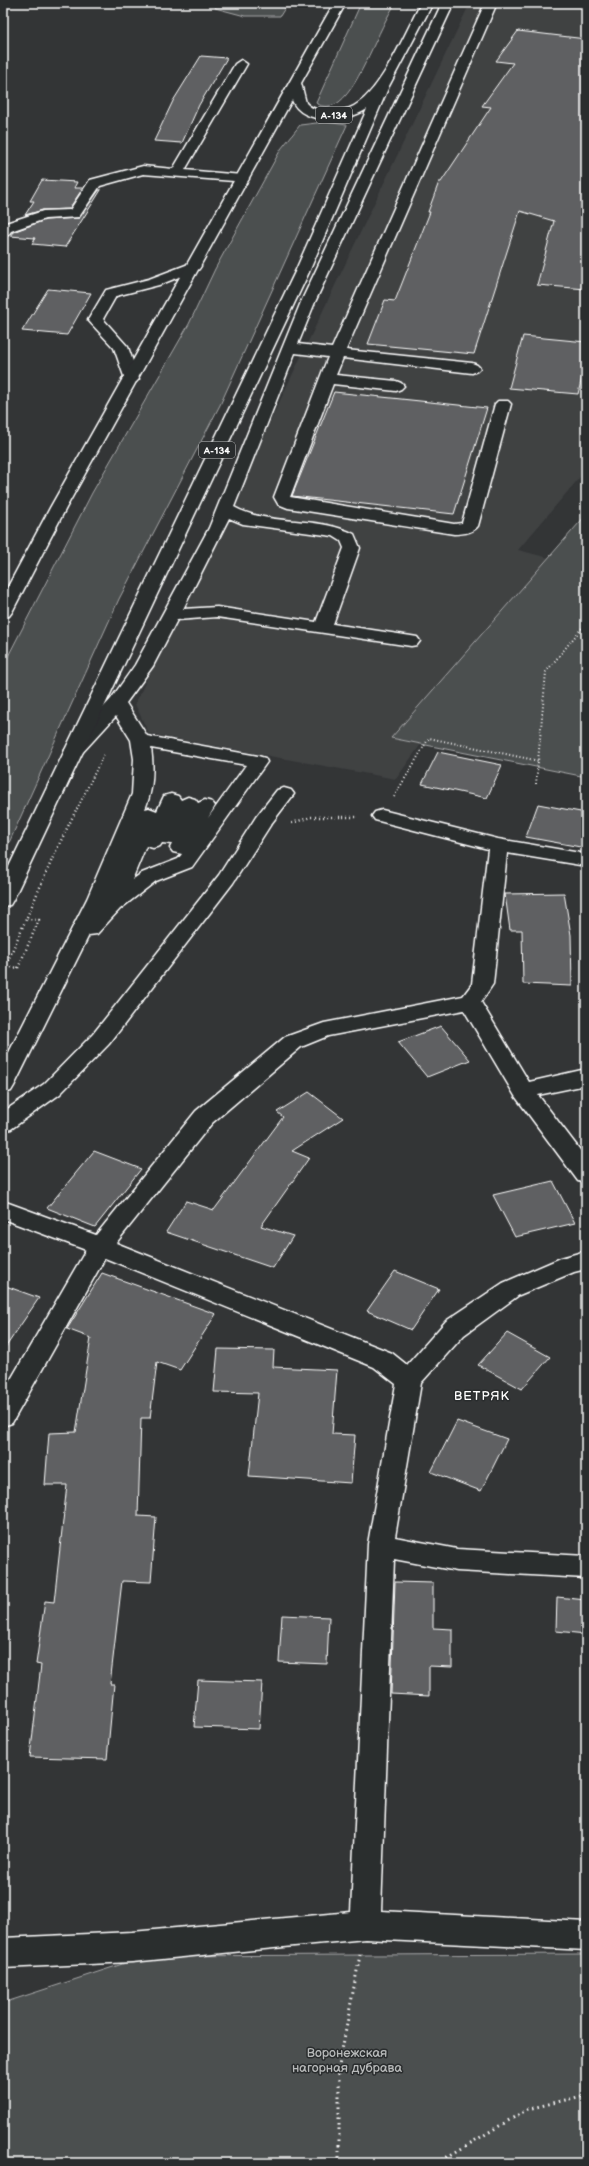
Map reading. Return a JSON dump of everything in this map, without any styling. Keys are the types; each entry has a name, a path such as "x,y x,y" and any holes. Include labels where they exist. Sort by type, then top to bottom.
{"main road":[{"path":"3,612 340,3"},
{"name":"А-134","path":"3,900 298,279 383,86 427,3"},
{"path":"74,750 120,709 217,528 291,348 308,302 448,3"},
{"path":"491,3 337,353 282,497 288,504 454,529 462,529 470,526 503,404"},
{"path":"176,174 241,64"},
{"name":"А-134","path":"295,83 299,103 303,109 313,113 326,115 341,115 356,111 383,86"},
{"path":"3,232 6,228 43,215 74,214 95,183 143,170 242,180"},
{"path":"131,379 121,347 95,320 111,293 154,282 194,266"},
{"path":"291,348 472,368"},
{"path":"327,379 396,386"},
{"path":"225,509 243,519 337,532 348,538 352,548 323,627"},
{"path":"171,615 217,612 412,641"},
{"path":"120,709 140,740 143,759 172,800 168,868"},
{"path":"72,949 113,904 132,889 149,877 168,868 185,863 258,762 140,740"},
{"path":"3,1123 52,1089 101,1039 226,879 263,821 284,794"},
{"path":"172,800 224,809"},
{"path":"149,877 172,800"},
{"path":"132,889 172,800"},
{"path":"113,904 172,800"},
{"path":"3,1086 97,899 172,800"},
{"path":"382,816 498,845 586,860"},
{"path":"3,1416 100,1246 204,1117 293,1042 324,1030 470,1002 482,984 498,845"},
{"path":"470,1002 523,1091 586,1175"},
{"path":"523,1091 586,1077"},
{"path":"3,1210 100,1246 383,1360 409,1380"},
{"path":"365,1925 382,1544 409,1380 455,1328 511,1289 569,1264 586,1260"},
{"path":"382,1544 410,1554 454,1560 586,1567"},
{"path":"3,1953 132,1947 365,1925 586,1936"}],"path":[{"path":"536,784 546,672 581,629 586,626"},
{"path":"3,972 120,709"},
{"path":"263,821 293,823 311,817 382,816 429,738 539,761"},
{"path":"3,966 18,968 39,920 27,919"},
{"path":"339,2163 339,2066 365,1925"},
{"path":"437,2163 528,2109 586,2095"}],"shaded area":[{"path":"470,3 586,3 586,470 518,550 553,559 396,779 149,734 135,704"}],"green space":[{"path":"219,3 288,3 280,16 245,16 215,8"},
{"path":"361,3 396,3 389,14 355,83 347,94 339,102 333,105 318,105 316,103"},
{"path":"325,122 347,125 220,405 119,599 3,856 3,666 92,493 189,324 215,269 281,149 300,125"},
{"path":"586,515 586,777 391,738"},
{"name":"Воронежская нагорная дубрава","path":"586,1954 586,2163 3,2163 3,2003 147,1956"}],"building":[{"path":"518,31 586,39 586,289 537,285 554,221 520,211 474,354 368,344 385,300 395,301 430,212 428,212 439,182 441,182 491,107 482,106 513,63 496,61"},
{"path":"201,56 227,58 199,105 182,143 154,141 173,101"},
{"path":"42,180 77,182 74,188 83,188 69,209 43,210 25,215 34,201 30,201"},
{"path":"99,190 101,190 65,247 32,244 35,238 10,236 13,232 45,220 79,218"},
{"path":"48,289 91,293 67,335 22,331"},
{"path":"523,336 586,342 586,360 578,394 509,388"},
{"path":"334,392 487,408 454,514 292,496"},
{"path":"438,752 502,765 487,798 422,784"},
{"path":"538,804 586,813 586,848 526,837"},
{"path":"564,893 571,935 572,986 523,984 522,930 510,930 505,894"},
{"path":"441,1026 470,1060 427,1077 398,1042"},
{"path":"309,1092 343,1118 292,1151 309,1158 261,1226 293,1236 273,1268 166,1232 186,1201 214,1210 283,1117 277,1112"},
{"path":"94,1151 141,1169 95,1227 47,1208"},
{"path":"553,1181 575,1223 515,1237 493,1195"},
{"path":"395,1271 439,1289 411,1330 367,1311"},
{"path":"102,1273 216,1314 180,1370 157,1362 150,1418 141,1418 138,1516 156,1517 151,1582 122,1581 110,1684 114,1684 107,1759 30,1757 41,1665 36,1664 45,1601 54,1602 67,1485 45,1485 49,1433 76,1432 91,1338 67,1329"},
{"path":"3,1285 39,1298 3,1351"},
{"path":"507,1333 550,1357 522,1389 478,1365"},
{"path":"218,1349 274,1350 273,1367 337,1370 332,1434 355,1435 351,1483 249,1476 258,1393 214,1392"},
{"path":"457,1421 507,1439 481,1491 431,1472"},
{"path":"395,1582 433,1583 433,1628 452,1629 452,1667 429,1666 429,1696 391,1694"},
{"path":"557,1597 586,1600 586,1634 556,1631"},
{"path":"282,1615 329,1617 327,1664 279,1662"},
{"path":"198,1680 262,1682 259,1729 194,1727"}],"district":[{"name":"ВЕТРЯК","path":"482,1395"}]}
